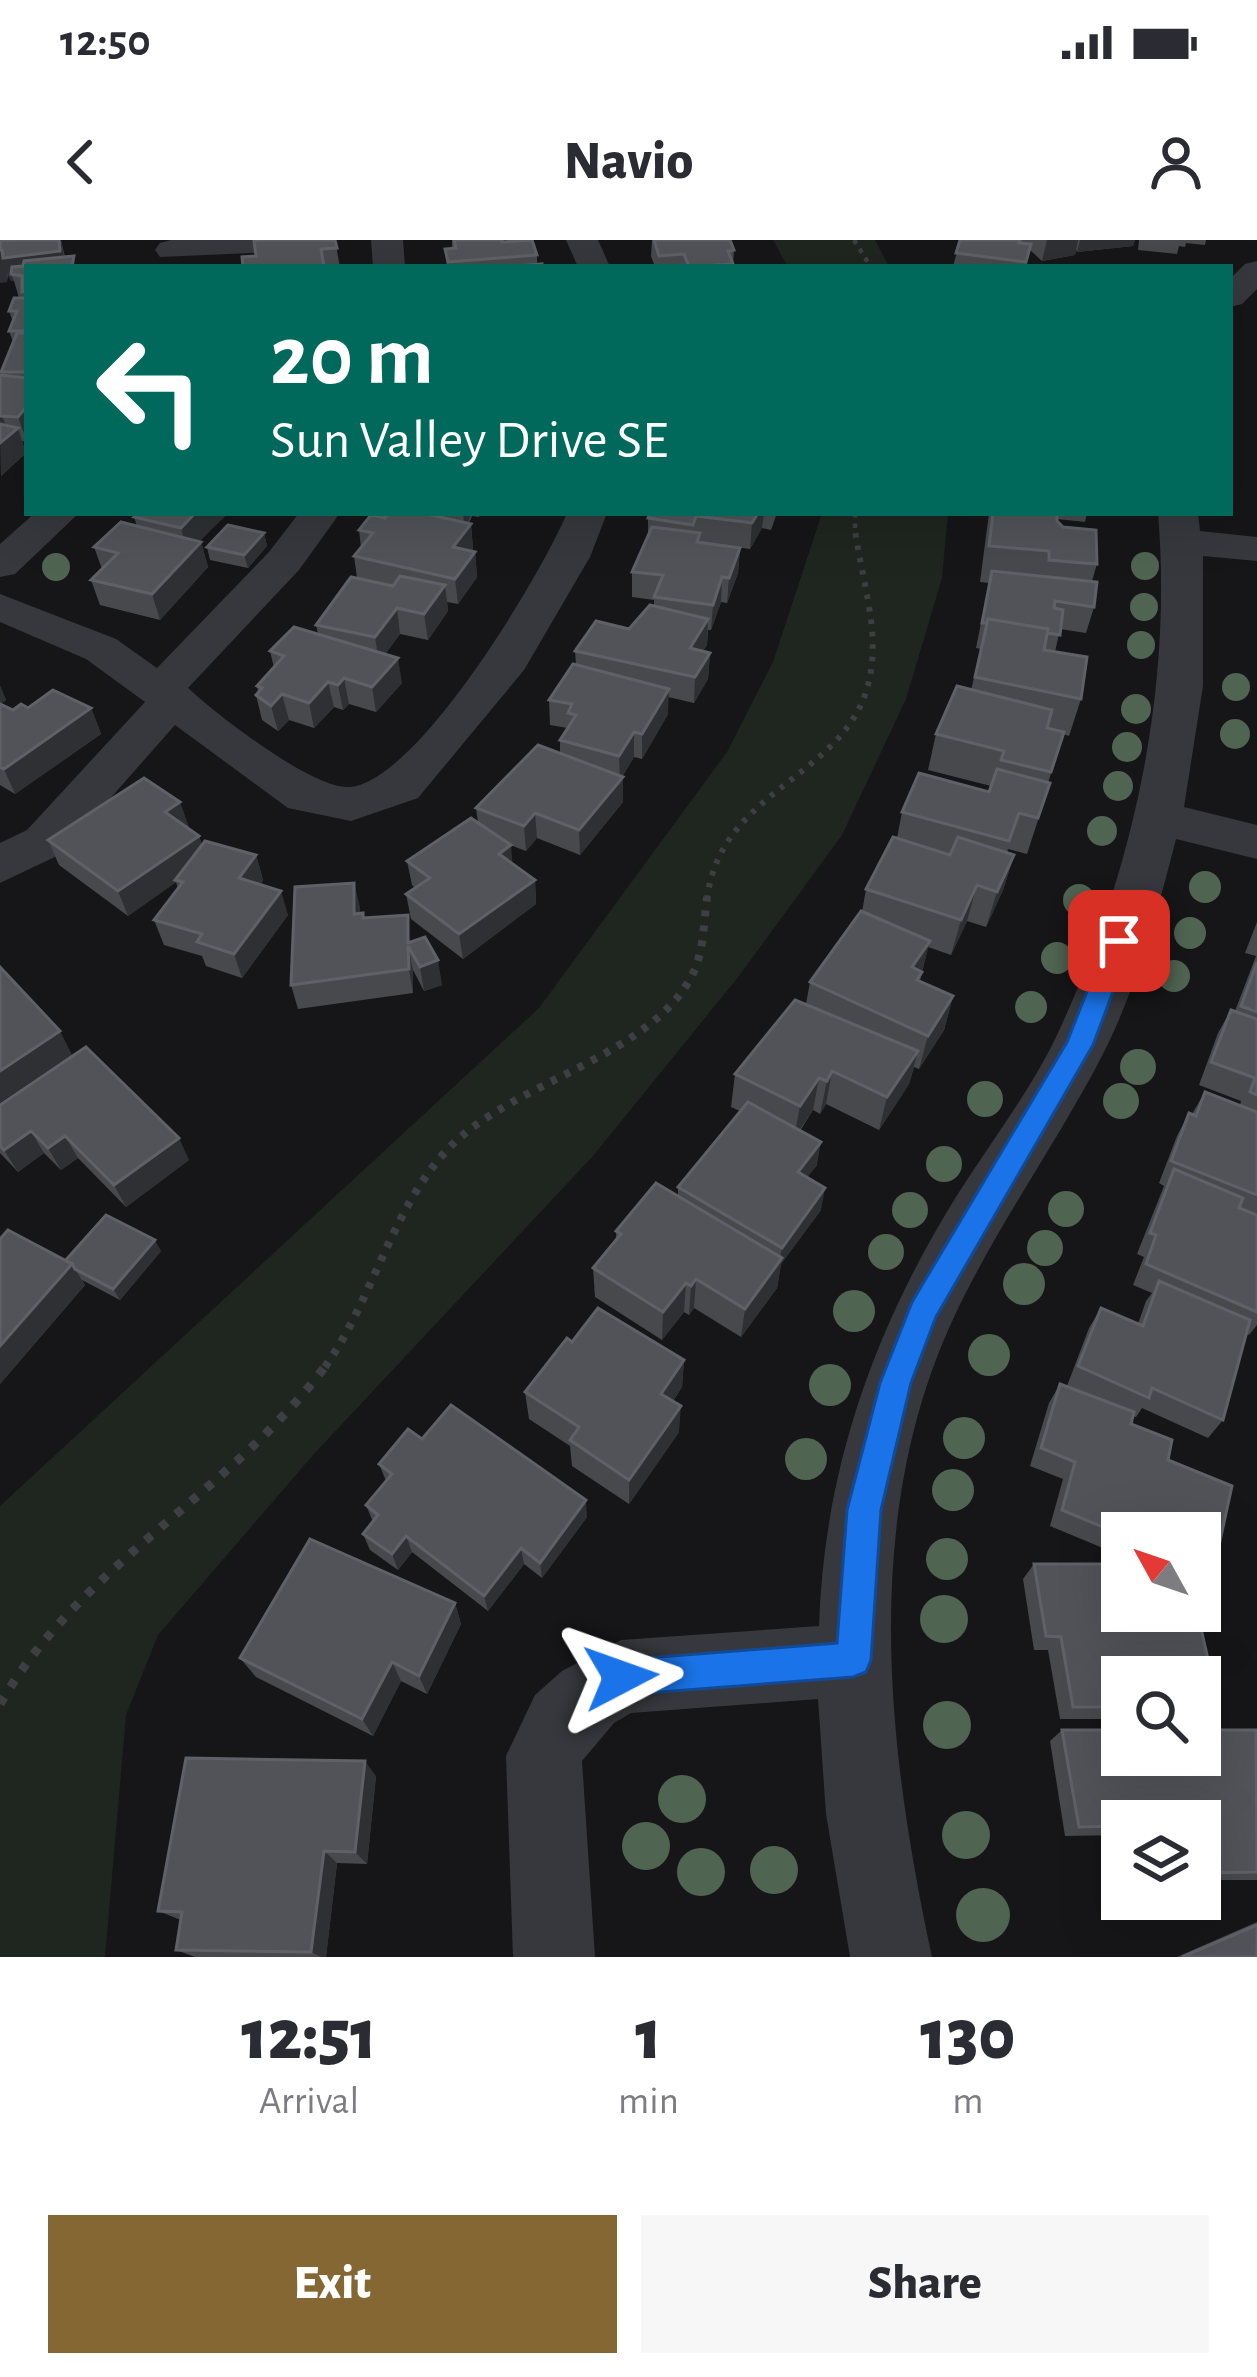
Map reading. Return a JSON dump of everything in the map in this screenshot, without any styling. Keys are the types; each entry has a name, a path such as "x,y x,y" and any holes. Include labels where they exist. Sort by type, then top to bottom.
{"street":[{"path":"169,252 319,240"},
{"path":"1233,294 1257,271"},
{"path":"0,565 56,516"},
{"path":"0,865 44,842 318,516"},
{"path":"0,607 101,649 305,796 351,804 401,787 508,660 568,557 586,516"},
{"path":"891,1957 858,1764 853,1660 864,1510 896,1383 923,1312 1079,1045 1159,818 1185,650 1180,528 1257,549"},
{"path":"1159,818 1257,842"},
{"path":"554,1957 544,1756 562,1722 588,1696 621,1677 853,1660"}],"path":[{"path":"0,1704 14,1674 49,1630 225,1477 299,1401 348,1332 427,1174 500,1105 590,1060 675,1001 700,963 712,867 727,838 754,806 860,714 870,680 866,581 853,539 855,516"}],"shaded area":[{"path":"773,240 875,240 887,264 786,264"},
{"path":"821,516 948,516 942,578 906,699 842,835 739,976 593,1156 314,1454 158,1635 126,1715 105,1957 0,1957 0,1506 539,1008 727,752 773,662"}],"building":[{"path":"0,240 59,240 60,251 3,258"},
{"path":"335,240 337,248 321,249 324,264 243,264 242,257 256,256 254,241"},
{"path":"454,240 532,240 537,255 448,262 445,249 456,248"},
{"path":"654,240 730,240 734,250 728,251 733,264 688,264 684,254 659,256"},
{"path":"960,240 1031,244 1026,262 956,253"},
{"path":"74,256 73,264 24,264 22,292 22,276 11,274 12,267 23,266 24,261"},
{"path":"14,298 24,298 24,331 9,331 17,311 9,311"},
{"path":"17,333 24,333 24,372 1,372"},
{"path":"0,375 24,378 24,410 18,417 0,416"},
{"path":"0,424 18,428 0,443"},
{"path":"135,516 192,516 181,528"},
{"path":"370,516 435,516 471,524 453,547 475,552 455,579 354,556 373,533 359,530"},
{"path":"649,516 696,516 693,525"},
{"path":"696,516 756,516 752,523"},
{"path":"993,516 1057,516 1063,527 1096,530 1097,564 1049,560 1049,551 989,546"},
{"path":"121,522 201,542 152,594 91,580 118,553 94,547"},
{"path":"228,525 264,533 244,555 207,547"},
{"path":"652,527 700,533 697,542 740,548 729,578 722,577 713,605 654,597 663,575 632,572"},
{"path":"992,571 1097,582 1094,607 1055,601 1054,608 1063,610 1060,635 988,619 982,623"},
{"path":"400,576 445,585 424,614 397,608 375,637 316,625 351,577 393,586"},
{"path":"650,605 708,619 690,648 710,653 695,677 575,651 596,621 629,629"},
{"path":"988,619 1048,629 1044,650 1087,657 1081,699 975,677"},
{"path":"294,627 398,658 372,687 344,678 338,685 328,682 309,703 282,694 271,706 256,695 262,688 257,686 284,656 270,651"},
{"path":"573,664 669,689 642,734 634,732 619,756 560,740 576,715 568,713 572,704 549,700"},
{"path":"957,686 1052,710 1047,728 1064,732 1051,772 1001,760 1004,751 936,734"},
{"path":"53,690 91,708 4,769 0,767 0,704 13,710 21,704 28,708"},
{"path":"538,745 623,777 579,830 535,813 524,826 476,808"},
{"path":"997,769 1050,783 1038,818 1019,813 1009,841 902,812 919,773 989,792"},
{"path":"144,778 180,802 165,812 199,836 118,891 48,840"},
{"path":"471,818 511,845 499,854 535,880 459,934 406,894 430,878 407,861"},
{"path":"893,837 950,855 958,837 1014,855 997,892 977,885 961,920 866,889"},
{"path":"205,841 256,855 239,878 281,891 234,954 197,942 202,934 154,920 183,882 175,880"},
{"path":"354,883 354,914 363,913 363,918 408,915 408,943 425,937 438,960 420,967 408,946 409,969 291,985 295,887"},
{"path":"861,911 930,941 912,967 922,972 917,980 953,996 928,1036 810,982"},
{"path":"1257,962 1257,1012 1241,1006"},
{"path":"0,967 60,1031 0,1071"},
{"path":"795,1000 918,1051 887,1097 832,1071 827,1081 819,1078 800,1106 735,1074"},
{"path":"1231,1010 1257,1019 1257,1095 1250,1092 1255,1078 1211,1062"},
{"path":"86,1047 179,1138 114,1185 65,1136 48,1148 31,1131 4,1150 0,1146 0,1105"},
{"path":"1205,1092 1257,1112 1257,1195 1171,1161 1189,1113 1196,1116"},
{"path":"748,1102 821,1142 798,1172 825,1188 782,1248 678,1187"},
{"path":"1174,1169 1243,1198 1239,1208 1257,1215 1257,1312 1146,1264 1156,1235 1150,1233"},
{"path":"656,1183 782,1258 745,1309 696,1279 691,1286 686,1283 663,1312 593,1268"},
{"path":"106,1215 155,1240 113,1289 65,1261"},
{"path":"8,1230 72,1264 0,1346 0,1239"},
{"path":"1159,1281 1250,1320 1223,1420 1152,1388 1149,1398 1078,1366 1101,1308 1143,1326"},
{"path":"598,1308 684,1360 661,1394 681,1406 629,1480 570,1440 579,1427 525,1392 567,1338 572,1342"},
{"path":"1060,1384 1134,1412 1131,1424 1172,1440 1168,1460 1232,1486 1221,1536 1221,1512 1101,1512 1101,1526 1062,1510 1075,1462 1041,1448"},
{"path":"451,1405 586,1500 540,1563 521,1548 484,1596 406,1536 392,1554 363,1534 378,1515 366,1505 392,1474 379,1464 408,1429 422,1439"},
{"path":"310,1539 455,1603 419,1676 392,1662 362,1719 240,1658"},
{"path":"1034,1564 1101,1564 1101,1632 1202,1632 1207,1656 1101,1656 1101,1707 1073,1707 1061,1637 1046,1636"},
{"path":"1062,1730 1101,1730 1101,1776 1221,1776 1221,1730 1256,1730 1257,1872 1221,1873 1221,1800 1101,1800 1101,1826 1079,1827"},
{"path":"186,1758 365,1761 355,1852 324,1851 311,1952 176,1950 182,1912 158,1911"},
{"path":"1257,1925 1257,1957 1182,1957"}],"route":[{"path":"621,1677 853,1660 864,1510 896,1383 923,1312 1079,1045 1119,941"}]}
